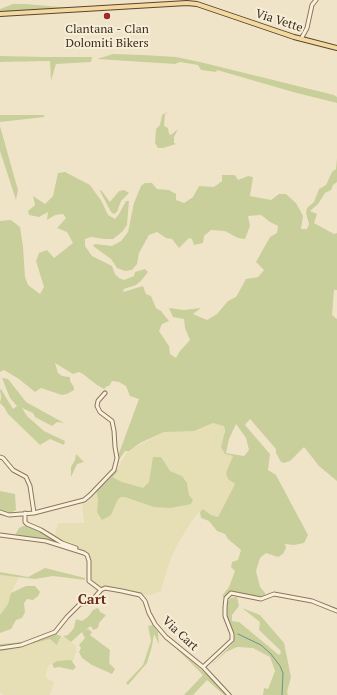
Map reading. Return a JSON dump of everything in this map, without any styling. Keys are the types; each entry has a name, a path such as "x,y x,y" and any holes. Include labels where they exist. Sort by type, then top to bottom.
{"main road":[{"name":"Via Vette","path":"0,14 181,2 208,7 301,39 337,48"}],"street":[{"path":"301,39 307,28 312,5 316,0"},
{"path":"0,512 9,515 34,513 84,500 90,496 114,470 117,458 112,421 100,412 97,406 98,401 105,393"},
{"path":"0,457 3,458 13,470 26,477 30,486 34,513"},
{"path":"0,648 21,645 55,632 80,604 87,603 101,590 89,581 89,561 87,555 77,548 56,540 41,530 27,524 25,522 25,513"},
{"path":"0,535 46,541 79,551 87,555"},
{"name":"Via Cart","path":"101,590 105,588 122,590 140,595 145,601 155,624 166,637 203,667 229,695"},
{"path":"203,667 232,640 232,634 225,616 226,598 231,593 261,599 274,594 282,595 312,601 337,611"}],"shaded area":[{"path":"213,423 224,425 225,454 233,456 228,479 235,484 218,517 211,515 203,509 195,516 178,543 169,563 161,591 151,595 140,595 105,588 101,590 89,581 89,561 85,553 54,538 58,523 84,523 82,501 96,490 98,500 97,512 111,515 118,499 114,478 112,477 118,471 117,469 128,451 164,432 205,426","holes":["170,471 182,476 187,483 189,495 193,500 157,488"]},
{"path":"0,575 19,577 11,593 8,604 0,615"},
{"path":"61,636 74,644 76,647 76,652 73,661 57,661 49,665 46,672 46,677 54,682 50,695 4,695 0,693 0,651 50,639 58,644"}],"green space":[{"path":"13,4 71,8 0,12 0,9"},
{"path":"113,54 176,57 200,62 334,95 337,97 337,103 217,70 216,72 201,70 198,65 180,62 175,64 97,59"},
{"path":"0,56 92,57 91,62 56,64 51,81 50,61 0,62"},
{"path":"171,110 165,114 164,126 168,128 169,134 171,135 178,129 174,137 174,143 176,144 158,148 155,143 156,129 160,125 162,115"},
{"path":"0,115 44,115 44,117 0,122"},
{"path":"0,126 18,190 16,200 0,151"},
{"path":"337,158 337,182 333,185 331,190 325,193 318,204 310,211 317,214 314,223 334,234 337,233 337,290 334,290 332,315 337,319 337,481 319,466 304,447 290,461 284,463 281,462 276,453 276,449 250,419 245,425 270,454 268,470 276,475 308,535 304,543 294,545 285,544 286,548 283,554 278,557 266,553 260,558 256,571 260,587 265,593 265,597 261,598 230,592 225,598 222,596 229,587 235,571 231,567 232,562 238,560 241,550 228,539 225,534 217,531 209,521 201,518 200,512 203,509 211,515 218,517 235,484 228,479 226,473 233,456 225,454 221,447 225,431 224,426 213,423 194,431 164,432 140,443 129,451 125,451 118,461 118,456 139,399 130,396 126,386 119,382 112,381 109,386 104,389 83,374 79,372 73,374 55,363 58,373 62,376 70,377 74,390 62,395 41,388 35,392 19,379 4,370 0,372 0,221 11,220 20,227 25,277 28,285 40,294 44,287 36,261 39,253 47,250 54,258 73,243 67,232 57,228 66,218 63,214 55,215 47,220 48,212 39,217 29,215 28,211 35,205 33,196 45,204 53,196 58,173 65,172 90,185 102,202 108,215 115,219 126,201 129,201 127,225 122,232 113,239 91,237 85,239 85,246 92,256 112,266 115,274 119,278 124,280 134,276 135,272 145,269 148,272 136,285 124,289 123,292 143,286 146,294 151,296 156,308 161,311 169,321 162,324 159,331 169,346 170,354 176,358 190,340 185,328 184,319 173,317 169,308 184,310 201,308 193,314 207,320 217,314 228,301 236,297 246,279 258,277 264,270 256,262 270,237 277,233 278,226 261,215 248,216 250,226 245,239 238,238 225,231 211,230 204,236 203,243 194,245 192,239 189,238 179,248 172,239 166,238 157,232 149,235 139,253 137,264 132,270 125,271 117,268 111,259 93,246 95,244 112,246 121,241 128,232 134,203 141,186 145,183 152,183 157,189 169,190 176,194 176,200 184,203 193,197 199,186 214,187 222,181 222,175 235,175 238,180 248,176 253,177 250,196 271,200 279,194 286,194 296,203 303,216 301,229 307,229 309,224 306,213 307,208 314,202 319,189 326,185 332,172 336,169","holes":["236,424 246,438 249,450 244,456 226,453 229,439"]},
{"path":"101,190 110,202 119,191 124,190 129,193 121,201 117,212 114,214 111,212 100,191"},
{"path":"2,378 8,379 26,402 64,423 57,422 52,426 35,417 33,413 22,408 27,416 44,431 65,441 64,445 50,439 40,445 8,414 0,403 1,389 13,409 17,406 10,398"},
{"path":"76,454 84,462 77,464 71,477 71,467 75,460"},
{"path":"153,457 161,457 170,471 182,476 187,483 189,495 193,500 191,504 171,508 154,507 121,497 118,499 111,515 102,520 97,512 98,500 96,490 117,469 118,471 113,477 114,478 143,488 149,482"},
{"path":"0,491 15,494 16,510 9,514 0,512"},
{"path":"23,526 32,526 52,536 50,543 14,537 19,528"},
{"path":"45,568 85,578 85,580 53,576 35,579 0,575 0,572 28,577"},
{"path":"26,586 35,586 40,592 38,596 33,600 27,599 24,603 25,612 22,618 16,620 11,629 0,633 0,615 8,604 11,593"},
{"path":"237,597 239,606 232,615 232,621 239,622 279,655 281,653 280,650 259,630 260,622 242,608 260,615 284,643 291,677 287,692 288,695 263,695 264,688 268,689 275,671 270,657 253,648 237,647 226,652 210,667 234,642 227,616 227,603 230,598"},
{"path":"97,608 100,612 106,615 99,623 98,628 93,630 91,626 85,630 88,629 92,632 90,635 110,650 109,663 115,669 112,674 92,665 82,658 79,652 81,648 79,645 85,638 82,632 71,642 63,636 68,635 74,628 76,619 82,621"},
{"path":"153,625 158,632 159,644 154,634 147,663 128,685 126,683 143,665 151,641 148,626"},
{"path":"50,632 61,636 57,645 50,639 0,651 0,644 24,642"},
{"path":"173,645 205,673 214,675 232,695 224,695 207,680 193,695 184,695 203,675"},
{"path":"71,660 76,667 73,670 59,667 54,668 52,664 57,661"}],"waterway":[{"path":"238,634 261,645 271,654 280,666 283,673 282,695"}],"place":[{"name":"Clantana - Clan Dolomiti Bikers","path":"107,16"}],"district":[{"name":"Cart","path":"92,600"}]}
